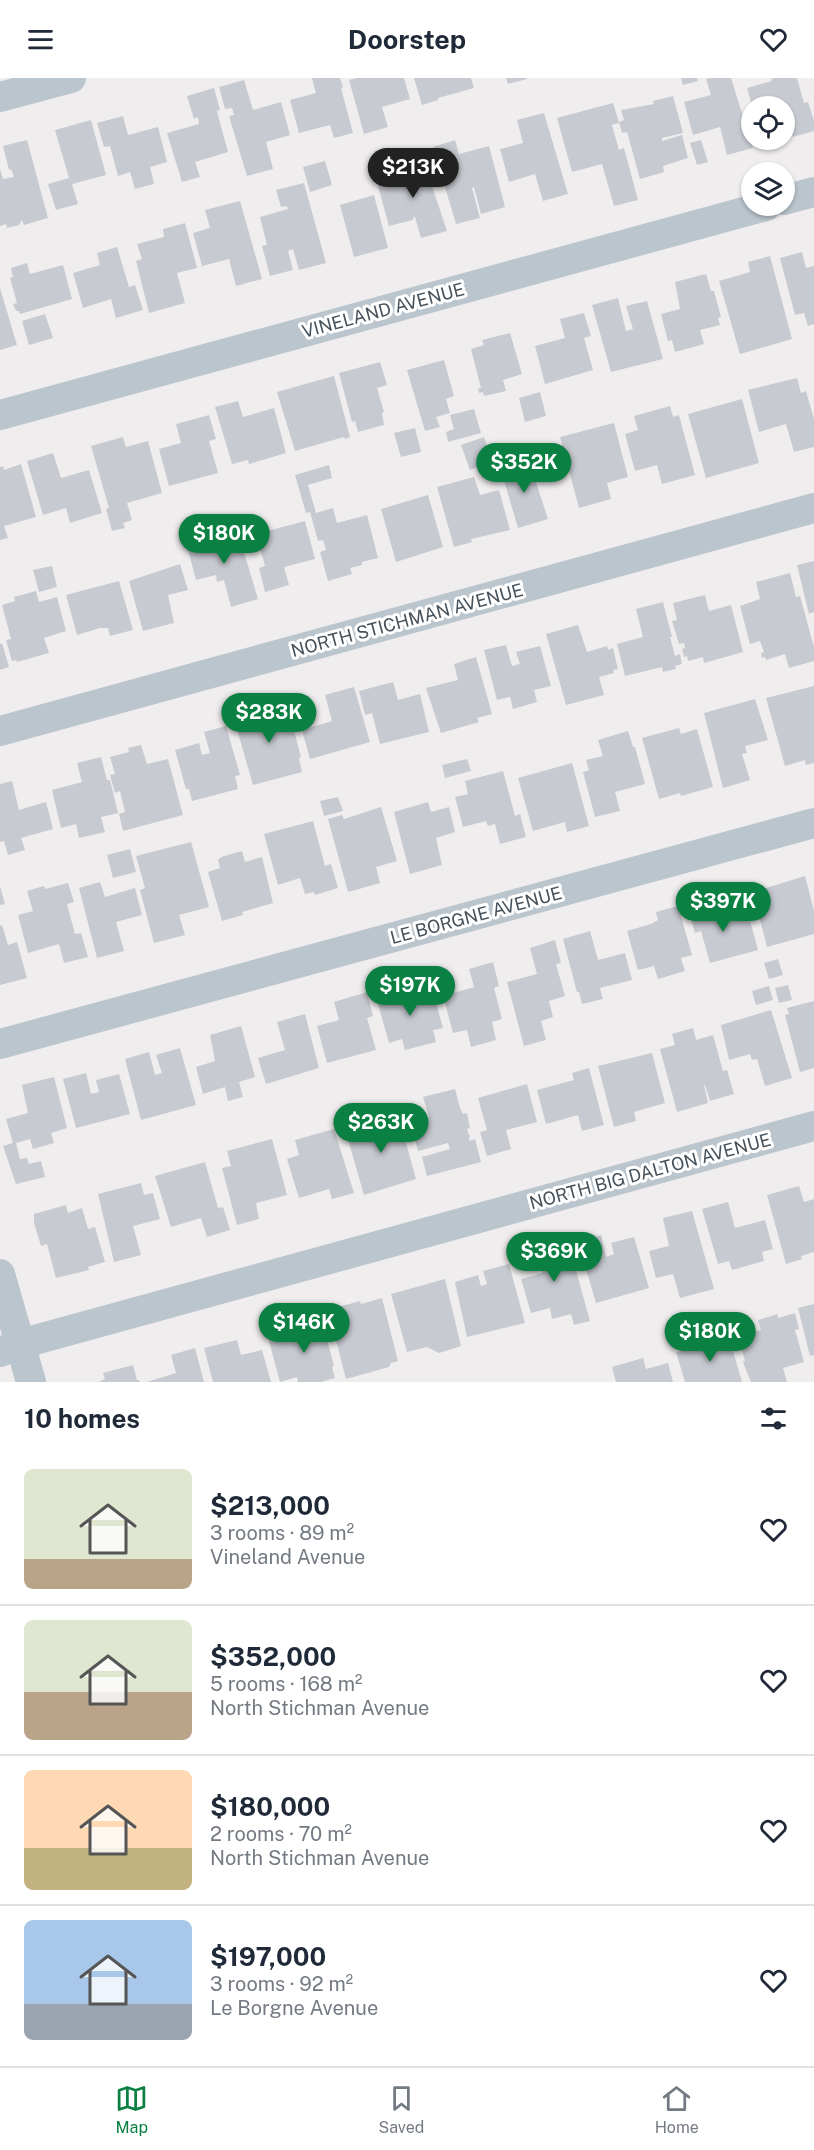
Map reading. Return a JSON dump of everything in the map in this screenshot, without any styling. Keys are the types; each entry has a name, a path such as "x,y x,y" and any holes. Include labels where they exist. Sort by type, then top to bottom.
{"street":[{"path":"0,97 71,78"},
{"path":"795,197 814,192"},
{"name":"VINELAND AVENUE","path":"0,415 741,213"},
{"name":"NORTH STICHMAN AVENUE","path":"0,731 814,508"},
{"name":"LE BORGNE AVENUE","path":"0,1044 814,823"},
{"name":"NORTH BIG DALTON AVENUE","path":"10,1348 814,1126"},
{"path":"0,1274 10,1348 31,1382"}],"building":[{"path":"312,78 340,78 353,133 334,138 330,125 299,133 290,100 316,93"},
{"path":"404,78 410,99 382,107 388,127 364,134 349,80"},
{"path":"414,78 471,78 474,88 422,105"},
{"path":"506,78 527,78 527,79 508,84"},
{"path":"681,78 697,78 698,81 683,85"},
{"path":"731,78 741,110 741,150 746,150 727,155 720,127 693,135 684,102 711,95 706,79"},
{"path":"797,78 804,103 808,102 814,121 814,131 795,136 795,96 749,96 747,88 772,81 771,79"},
{"path":"244,80 253,110 281,102 290,135 266,142 273,169 247,176 229,116 234,115 232,108 225,109 219,87"},
{"path":"214,88 220,110 217,111 228,152 195,162 200,177 182,182 167,133 199,124 198,117 194,119 187,96"},
{"path":"673,96 683,133 662,138 662,141 682,135 688,158 663,166 664,172 640,179 627,132 622,133 619,122 624,120 621,110 654,104 653,101"},
{"path":"613,103 619,123 612,125 619,150 624,148 638,200 614,206 602,164 572,172 557,118"},
{"path":"544,113 568,194 543,201 535,174 509,182 500,149 523,143 517,120"},
{"path":"123,116 128,135 158,127 167,162 150,167 154,184 135,189 130,172 118,176 110,146 104,147 97,123"},
{"path":"91,120 106,175 72,184 78,204 56,210 48,184 69,178 55,130"},
{"path":"27,140 48,218 24,225 22,220 19,225 7,228 6,224 0,226 0,169 3,179 14,177 11,169 9,170 3,146"},
{"path":"455,140 459,154 489,146 505,207 481,214 474,187 472,188 480,218 456,224 433,147"},
{"path":"701,140 708,162 697,165 690,143"},
{"path":"421,153 447,231 421,238 415,217 413,220 389,226 378,186 405,178 400,159"},
{"path":"325,161 332,185 310,192 303,167"},
{"path":"304,183 326,263 299,270 293,249 288,251 293,270 270,276 262,246 267,245 260,217 288,209 287,206 281,207 276,190"},
{"path":"374,195 388,248 354,257 340,205"},
{"path":"240,201 262,279 236,286 229,259 202,266 193,233 210,228 205,210"},
{"path":"185,223 197,268 177,273 185,303 149,313 136,261 142,259 137,244 164,237 163,229"},
{"path":"117,247 129,287 135,285 143,310 116,318 111,299 83,308 73,273 100,265 97,253"},
{"path":"802,252 806,268 814,266 814,324 808,326 804,313 795,315 780,258"},
{"path":"770,256 792,339 740,354 719,281 750,272 748,262"},
{"path":"27,263 30,274 63,265 72,299 20,314 16,311 13,304 17,303 10,278 13,277 11,268"},
{"path":"706,274 711,291 714,291 721,317 718,318 720,325 700,330 704,344 675,352 672,340 668,341 661,314 680,309 675,282"},
{"path":"0,288 17,345 0,350"},
{"path":"618,298 626,331 633,329 626,306 647,301 663,359 611,372 592,305"},
{"path":"584,313 591,336 584,338 593,370 545,384 535,346 565,338 560,319"},
{"path":"45,314 53,338 29,345 22,321"},
{"path":"510,333 522,374 503,380 506,391 484,396 483,392 479,393 478,389 481,388 471,349 484,345 482,340"},
{"path":"444,360 454,396 446,399 450,413 436,417 440,427 425,431 407,370"},
{"path":"380,362 387,385 377,388 384,412 382,413 384,425 358,432 355,421 352,422 339,373"},
{"path":"334,376 350,437 295,451 277,392"},
{"path":"797,378 801,393 806,391 814,419 814,447 794,452 786,424 759,432 748,390"},
{"path":"540,392 546,416 525,422 519,398"},
{"path":"742,399 759,463 706,478 688,414"},
{"path":"238,401 243,417 274,408 286,453 249,464 248,460 232,464 215,407"},
{"path":"670,406 673,417 679,415 695,475 662,484 657,465 635,471 625,434 638,430 634,416"},
{"path":"474,409 481,433 448,442 446,432 454,429 450,415"},
{"path":"209,415 216,439 209,441 218,473 169,486 159,449 181,443 176,424"},
{"path":"614,423 628,477 607,483 611,499 579,508 560,437"},
{"path":"415,428 421,452 401,457 394,433"},
{"path":"123,437 126,447 148,441 162,493 127,503 132,520 123,523 125,528 112,531 106,509 109,508 91,446"},
{"path":"484,437 493,461 470,470 461,445"},
{"path":"53,453 61,478 89,470 102,513 70,523 66,508 43,515 27,461"},
{"path":"528,458 548,519 518,528 503,477 506,476 503,466"},
{"path":"21,464 36,517 4,526 8,538 0,540 0,467 3,466 4,470"},
{"path":"329,465 332,478 308,485 316,513 333,508 337,523 367,515 378,558 350,568 352,574 328,581 320,552 326,550 323,540 318,541 310,512 306,513 295,475"},
{"path":"474,477 480,495 499,490 510,530 471,539 472,542 454,547 437,487"},
{"path":"428,495 443,547 396,562 381,509"},
{"path":"305,521 315,559 284,567 289,585 265,592 259,568 265,566 256,534"},
{"path":"237,529 258,599 231,607 224,580 217,582 216,575 196,580 186,542"},
{"path":"814,561 814,612 809,614 797,565"},
{"path":"180,564 188,590 168,595 174,623 143,631 129,581"},
{"path":"52,566 57,587 39,592 33,570"},
{"path":"790,573 796,597 800,596 814,647 814,661 789,668 785,654 766,660 765,657 762,658 761,653 764,652 760,641 750,644 740,606 760,599 756,582"},
{"path":"119,581 133,630 110,636 108,628 100,628 77,635 66,595"},
{"path":"36,591 39,602 57,597 66,631 44,638 49,653 17,662 12,661 6,640 11,639 2,605 15,601 14,597"},
{"path":"705,595 709,611 731,605 743,652 704,663 703,657 688,661 687,656 684,657 682,649 685,648 684,643 679,644 672,621 677,620 673,603"},
{"path":"663,602 675,656 680,654 682,664 675,666 676,669 663,672 662,667 625,676 617,644 643,637 636,609"},
{"path":"578,625 587,652 607,646 608,650 613,648 618,669 613,670 614,673 599,677 604,695 566,705 546,634"},
{"path":"2,643 9,667 0,670 0,644"},
{"path":"506,645 512,666 520,664 516,652 540,646 551,686 534,690 537,702 513,709 510,697 497,700 484,650"},
{"path":"476,657 492,714 477,718 479,722 441,733 426,688 458,680 454,664"},
{"path":"393,682 398,700 420,694 429,732 380,744 372,713 365,715 359,691"},
{"path":"814,686 814,763 806,765 805,760 785,766 766,698"},
{"path":"354,687 370,742 310,759 302,730 332,721 325,695"},
{"path":"755,699 768,740 745,746 747,753 742,754 750,780 723,788 704,713"},
{"path":"287,704 301,757 299,758 302,772 253,785 234,719"},
{"path":"226,726 240,775 235,776 238,789 192,801 189,789 186,789 175,750 199,743 202,755 210,753 204,732"},
{"path":"679,728 681,734 697,729 713,787 681,796 680,793 659,799 642,738"},
{"path":"628,731 645,784 615,792 620,811 595,817 583,772 589,770 586,760 603,756 598,740"},
{"path":"141,745 147,764 168,759 183,815 123,831 119,814 125,812 120,791 115,793 110,775 115,774 110,757 129,752 128,748"},
{"path":"101,757 107,780 110,780 118,813 101,817 105,832 79,838 76,824 61,828 52,790 82,782 77,763"},
{"path":"467,759 471,771 445,778 442,765"},
{"path":"572,763 589,826 567,832 565,822 533,831 518,778"},
{"path":"503,771 515,816 520,814 526,837 500,844 495,824 488,826 486,821 463,827 455,797 468,794 465,781"},
{"path":"12,781 19,810 46,802 53,829 21,838 25,850 8,855 4,841 0,842 0,784"},
{"path":"338,797 343,811 324,816 320,801"},
{"path":"428,802 431,812 449,807 455,832 436,838 442,865 410,874 394,812"},
{"path":"381,807 397,861 376,867 380,883 348,892 328,819 342,815 344,819"},
{"path":"313,821 325,866 331,864 338,888 315,895 314,892 305,894 300,878 278,885 264,834"},
{"path":"191,842 209,907 179,915 185,935 154,943 140,890 145,888 136,856"},
{"path":"130,849 136,872 113,878 107,855"},
{"path":"242,851 245,862 262,857 273,903 242,912 243,915 222,921 208,872 220,868 218,860 221,857"},
{"path":"805,876 814,911 814,934 767,947 753,892"},
{"path":"100,882 105,897 135,888 142,915 116,922 124,951 97,958 79,888"},
{"path":"68,883 74,902 67,904 75,934 81,933 88,957 64,963 59,944 28,953 18,915 33,911 27,891"},
{"path":"0,886 5,904 0,905"},
{"path":"712,902 718,921 748,913 758,950 710,963 701,931 695,933 688,909"},
{"path":"678,906 692,955 681,958 685,971 658,979 654,966 638,970 627,931 658,920 656,912"},
{"path":"2,925 8,945 17,942 27,978 0,985 0,926"},
{"path":"590,931 598,960 625,953 632,980 600,988 603,999 582,1004 563,939"},
{"path":"555,940 561,963 556,964 565,996 549,1001 553,1017 541,1021 546,1040 524,1046 507,982 537,974 530,948"},
{"path":"778,959 783,975 769,979 764,963"},
{"path":"493,962 499,986 494,988 502,1019 492,1022 496,1040 471,1047 467,1030 453,1033 443,996 474,987 469,969"},
{"path":"788,985 792,1000 779,1003 775,988"},
{"path":"769,986 773,1000 756,1005 752,991"},
{"path":"398,987 401,995 432,988 443,1028 433,1030 436,1042 405,1050 402,1039 389,1043 375,993"},
{"path":"367,992 373,1016 367,1018 376,1050 327,1063 317,1026 339,1020 334,1002"},
{"path":"814,1001 814,1068 800,1072 785,1015 789,1014 787,1008"},
{"path":"771,1010 792,1078 765,1086 757,1059 752,1060 750,1054 729,1060 721,1025"},
{"path":"305,1014 319,1068 266,1084 258,1058 285,1050 277,1022"},
{"path":"241,1026 255,1077 239,1082 243,1097 228,1101 225,1087 203,1094 196,1067 215,1061 210,1035"},
{"path":"693,1028 696,1040 713,1035 723,1071 727,1070 734,1094 710,1101 704,1085 708,1103 677,1112 660,1049 675,1045 672,1034"},
{"path":"180,1048 196,1105 141,1120 125,1059 149,1052 155,1075 162,1073 156,1055"},
{"path":"652,1053 665,1103 634,1112 636,1121 614,1127 598,1066"},
{"path":"589,1068 604,1125 582,1131 578,1115 546,1124 537,1090 574,1080 572,1073"},
{"path":"86,1073 91,1094 99,1092 96,1080 119,1074 130,1114 76,1128 63,1079"},
{"path":"54,1077 67,1128 51,1133 54,1143 33,1149 30,1139 16,1143 20,1159 27,1158 29,1164 41,1161 45,1177 16,1184 3,1146 13,1143 6,1119 28,1113 22,1085"},
{"path":"527,1084 537,1122 506,1130 511,1149 487,1156 480,1132 487,1130 478,1098"},
{"path":"455,1089 463,1114 467,1113 470,1128 467,1129 470,1135 469,1141 475,1139 481,1162 427,1176 422,1157 450,1149 448,1143 418,1151 411,1122 429,1117 423,1097"},
{"path":"398,1114 416,1179 364,1195 345,1129"},
{"path":"334,1129 354,1193 332,1199 329,1189 299,1198 287,1159 299,1155 295,1140"},
{"path":"272,1139 287,1195 256,1203 259,1219 237,1225 222,1168 231,1166 227,1151"},
{"path":"205,1162 218,1208 223,1207 230,1230 207,1237 201,1218 171,1227 155,1176"},
{"path":"141,1183 144,1195 153,1193 160,1219 133,1226 141,1255 114,1262 98,1194"},
{"path":"799,1186 804,1202 814,1199 814,1252 786,1264 767,1195"},
{"path":"728,1202 735,1228 765,1220 773,1249 762,1252 764,1261 732,1270 729,1261 718,1264 702,1209"},
{"path":"66,1205 68,1213 82,1208 88,1229 95,1227 105,1262 88,1267 89,1270 56,1278 47,1244 41,1246 34,1223 34,1214"},
{"path":"692,1211 714,1289 680,1298 673,1274 656,1278 649,1251 669,1246 663,1218"},
{"path":"545,1233 551,1254 570,1249 590,1321 574,1325 571,1314 552,1319 550,1308 531,1313 521,1279 543,1273 538,1257 530,1259 524,1239"},
{"path":"601,1235 606,1257 614,1254 611,1243 634,1237 649,1288 596,1303 578,1242"},
{"path":"509,1264 525,1323 467,1337 455,1282 478,1275 481,1286 487,1284 483,1271"},
{"path":"445,1279 461,1346 439,1353 427,1347 407,1352 391,1294"},
{"path":"382,1298 398,1361 391,1363 389,1367 346,1379 328,1310 360,1301 361,1304"},
{"path":"814,1304 814,1355 810,1356 798,1308"},
{"path":"795,1313 799,1329 795,1330 804,1362 783,1368 787,1382 751,1382 744,1365 738,1336 761,1330 758,1320 778,1314 778,1318"},
{"path":"321,1317 335,1378 321,1382 298,1382 297,1377 280,1382 269,1341 301,1333 298,1323"},
{"path":"729,1337 742,1382 685,1382 676,1352"},
{"path":"237,1340 241,1355 262,1350 271,1382 213,1382 204,1348"},
{"path":"195,1348 204,1382 147,1382 176,1373 171,1355"},
{"path":"643,1358 646,1369 668,1363 673,1382 616,1382 612,1367"},
{"path":"133,1365 137,1380 140,1382 98,1382 105,1379 103,1373"}]}
